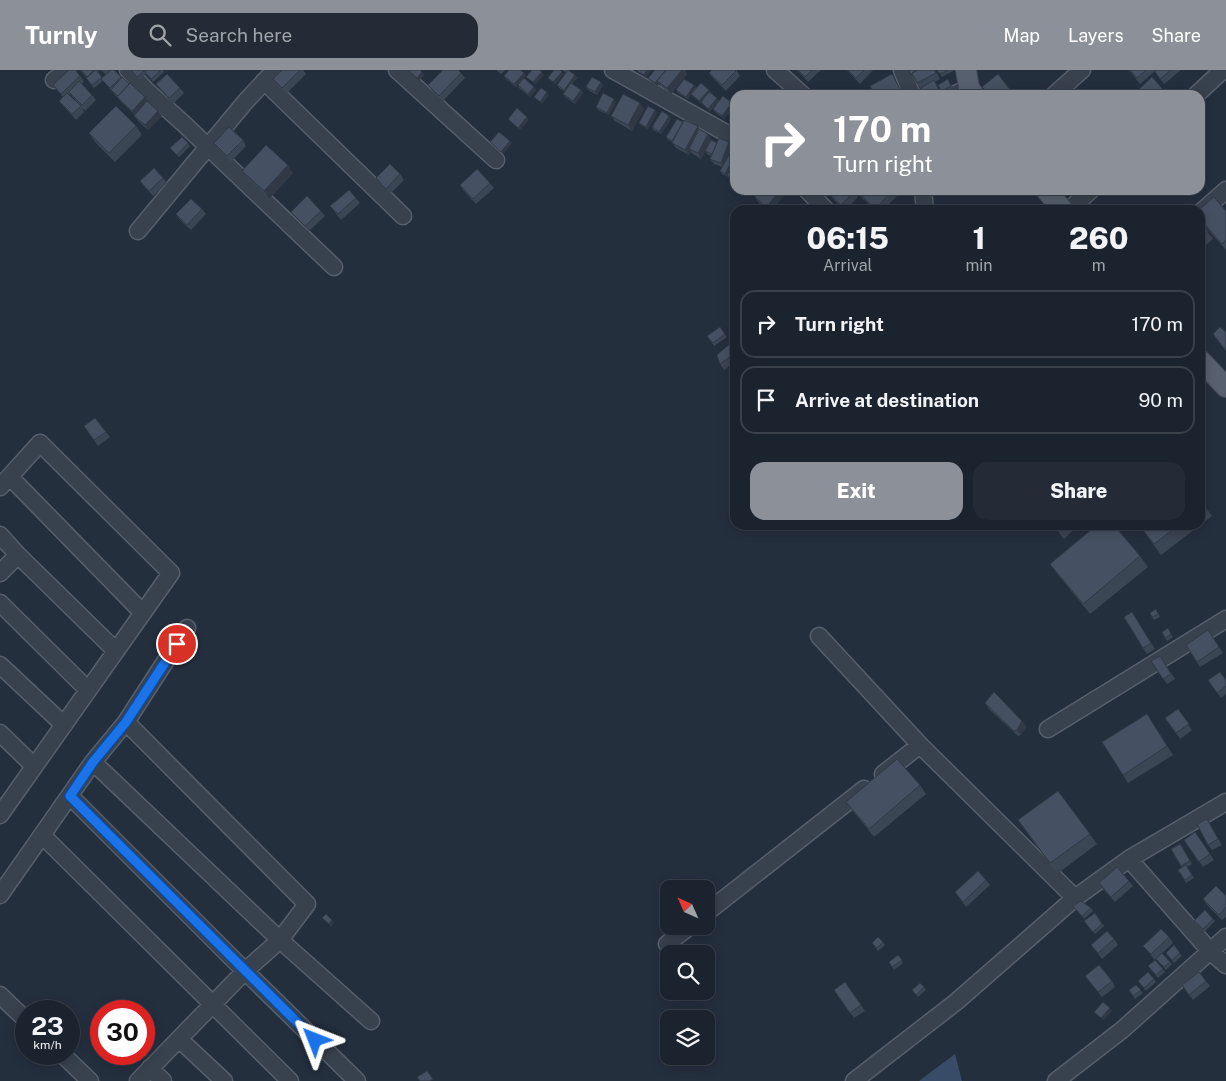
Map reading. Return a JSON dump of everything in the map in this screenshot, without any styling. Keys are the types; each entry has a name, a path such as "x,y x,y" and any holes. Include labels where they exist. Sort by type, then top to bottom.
{"main road":[{"path":"1050,195 1059,205"},
{"path":"1205,365 1226,387"}],"street":[{"path":"128,70 146,90 208,146 334,267"},
{"path":"397,70 496,160"},
{"path":"612,70 730,135"},
{"path":"775,70 797,90"},
{"path":"902,70 910,90"},
{"path":"1060,90 1082,70"},
{"path":"1201,90 1217,72"},
{"path":"138,231 208,146 270,76 403,216"},
{"path":"1205,209 1226,190"},
{"path":"812,195 821,205"},
{"path":"1074,205 1086,195"},
{"path":"3,803 34,766 64,725 171,573 40,443 5,482 143,612"},
{"path":"0,535 116,651"},
{"path":"0,573 18,555"},
{"path":"0,603 88,690"},
{"path":"1048,729 1226,619"},
{"path":"0,895 93,762 126,722 188,628"},
{"path":"820,636 920,745 1076,898"},
{"path":"0,665 64,725"},
{"path":"126,722 307,904 280,940 245,971 138,1081"},
{"path":"0,733 34,766"},
{"path":"715,906 920,745"},
{"path":"93,762 280,940 371,1020"},
{"path":"70,796 357,1081"},
{"path":"854,1081 956,1002 1076,898 1129,859 1226,802"},
{"path":"42,835 290,1081"},
{"path":"1129,859 1210,951 1226,965"},
{"path":"668,944 679,935"},
{"path":"1056,1081 1122,1030 1226,937"},
{"path":"0,995 15,1009"},
{"path":"179,1039 224,1081"},
{"path":"73,1065 90,1081"},
{"path":"150,1068 162,1081"}],"water":[{"path":"955,1054 962,1081 919,1081"}],"building":[{"path":"69,70 75,70 80,76 61,94 53,85"},
{"path":"81,70 94,70 87,77"},
{"path":"96,70 102,77 92,85 86,78"},
{"path":"111,70 114,70 121,77 110,88 101,79"},
{"path":"131,70 145,70 137,77"},
{"path":"147,70 161,70 151,79 145,72"},
{"path":"282,70 300,70 282,88 273,79"},
{"path":"408,70 420,70 422,72 417,78"},
{"path":"443,70 458,70 461,73 439,96 428,85"},
{"path":"509,70 520,70 524,73 514,84 504,76"},
{"path":"532,70 542,72 533,82 526,77"},
{"path":"554,70 562,72 553,82 548,78"},
{"path":"568,70 575,75 564,90 557,85"},
{"path":"638,70 647,70 644,75"},
{"path":"655,70 666,70 655,83 648,78"},
{"path":"666,70 682,70 667,88 657,81"},
{"path":"712,70 736,71 722,85 709,73"},
{"path":"798,70 812,70 805,77"},
{"path":"848,70 864,70 856,78"},
{"path":"909,70 918,70 911,75"},
{"path":"918,70 934,70 936,73 917,83 912,73"},
{"path":"937,70 948,70 940,74"},
{"path":"1130,70 1146,70 1137,78"},
{"path":"1154,70 1171,70 1160,79"},
{"path":"167,74 180,88 169,98 156,84"},
{"path":"892,74 900,90 872,90 870,86"},
{"path":"998,74 1010,90 985,90 982,87"},
{"path":"122,77 129,84 118,96 111,90"},
{"path":"592,77 601,82 595,92 586,87"},
{"path":"1152,77 1163,90 1138,90"},
{"path":"524,78 534,87 528,94 518,85"},
{"path":"684,79 694,85 686,97 676,90"},
{"path":"948,79 951,86 940,90 938,85"},
{"path":"934,80 939,90 922,90 921,88"},
{"path":"79,81 92,95 82,105 69,92"},
{"path":"130,83 145,97 132,111 117,97"},
{"path":"571,83 581,90 573,101 563,94"},
{"path":"701,83 709,90 699,101 691,94"},
{"path":"541,88 547,92 540,102 534,97"},
{"path":"709,92 717,98 708,109 701,102"},
{"path":"67,93 81,106 72,114 59,101"},
{"path":"603,93 614,99 607,113 596,107"},
{"path":"623,94 640,103 628,125 611,116"},
{"path":"723,96 730,101 730,106 722,116 713,109"},
{"path":"147,101 158,111 145,125 134,116"},
{"path":"116,106 136,126 109,153 89,133"},
{"path":"648,106 655,110 646,127 639,123"},
{"path":"517,108 527,117 518,128 508,119"},
{"path":"662,111 669,116 659,132 652,127"},
{"path":"677,119 683,122 672,141 666,137"},
{"path":"684,120 698,126 685,150 672,143"},
{"path":"229,127 243,140 227,156 214,143"},
{"path":"699,129 708,134 698,153 689,149"},
{"path":"499,132 510,141 501,152 490,142"},
{"path":"182,137 188,143 177,155 170,148"},
{"path":"719,138 729,142 721,163 710,159"},
{"path":"711,140 717,143 712,154 705,151"},
{"path":"266,145 288,165 264,191 242,171"},
{"path":"730,153 730,164 725,174 720,171"},
{"path":"390,164 400,174 386,189 376,178"},
{"path":"154,168 163,178 149,191 140,181"},
{"path":"477,169 490,183 473,199 460,185"},
{"path":"349,190 356,198 338,214 330,206"},
{"path":"777,195 768,205 764,205 754,196"},
{"path":"830,195 851,195 841,205"},
{"path":"861,195 888,195 879,205 871,205"},
{"path":"307,196 321,211 305,226 291,212"},
{"path":"1214,197 1226,211 1226,240 1222,244 1205,225 1205,205"},
{"path":"191,199 202,209 187,225 176,214"},
{"path":"720,327 725,334 713,343 707,336"},
{"path":"1220,327 1226,332 1226,351 1213,334"},
{"path":"730,343 730,357 720,364 717,355"},
{"path":"95,418 106,432 94,440 84,426"},
{"path":"1091,530 1118,530 1140,556 1083,604 1050,564"},
{"path":"1143,530 1172,530 1154,544"},
{"path":"1156,609 1158,614 1152,617 1150,613"},
{"path":"1132,612 1151,643 1143,648 1124,617"},
{"path":"1168,628 1171,634 1165,638 1162,632"},
{"path":"1208,630 1219,647 1197,662 1186,645"},
{"path":"1160,656 1171,674 1163,679 1151,661"},
{"path":"1220,672 1226,680 1226,686 1217,693 1208,680"},
{"path":"994,692 1022,721 1017,730 1014,731 985,703"},
{"path":"1178,709 1189,724 1176,733 1165,718"},
{"path":"1147,714 1167,746 1123,775 1102,742"},
{"path":"897,759 920,785 869,829 846,802"},
{"path":"1058,791 1090,834 1050,863 1018,820"},
{"path":"1207,819 1218,839 1208,845 1197,824"},
{"path":"1195,832 1210,854 1199,862 1184,840"},
{"path":"1180,844 1190,861 1181,866 1171,849"},
{"path":"1186,865 1192,875 1185,880 1178,870"},
{"path":"1117,867 1129,881 1111,897 1099,883"},
{"path":"978,871 986,880 963,902 955,892"},
{"path":"1216,886 1226,896 1226,907 1219,915 1203,899"},
{"path":"1081,901 1091,908 1082,916 1073,906"},
{"path":"1205,910 1213,919 1203,929 1194,921"},
{"path":"1095,913 1102,924 1093,932 1084,921"},
{"path":"326,914 332,920 329,924 322,918"},
{"path":"1161,929 1169,937 1151,954 1143,946"},
{"path":"1107,931 1114,939 1098,953 1091,945"},
{"path":"878,937 883,942 877,948 872,943"},
{"path":"1174,945 1180,953 1172,960 1166,953"},
{"path":"1162,953 1170,962 1164,967 1156,959"},
{"path":"898,955 902,960 892,967 889,962"},
{"path":"1155,960 1163,969 1156,975 1148,966"},
{"path":"1099,965 1112,981 1098,992 1085,976"},
{"path":"1148,972 1154,979 1144,988 1138,981"},
{"path":"1199,972 1206,981 1189,995 1182,985"},
{"path":"845,982 861,1005 850,1013 834,990"},
{"path":"920,983 924,987 916,995 912,990"},
{"path":"1136,985 1141,990 1133,996 1129,990"},
{"path":"1103,1002 1110,1008 1101,1018 1094,1012"},
{"path":"427,1071 433,1079 430,1081 420,1081 417,1077"}],"route":[{"path":"177,644 126,722 93,762 70,796 315,1040"}]}
